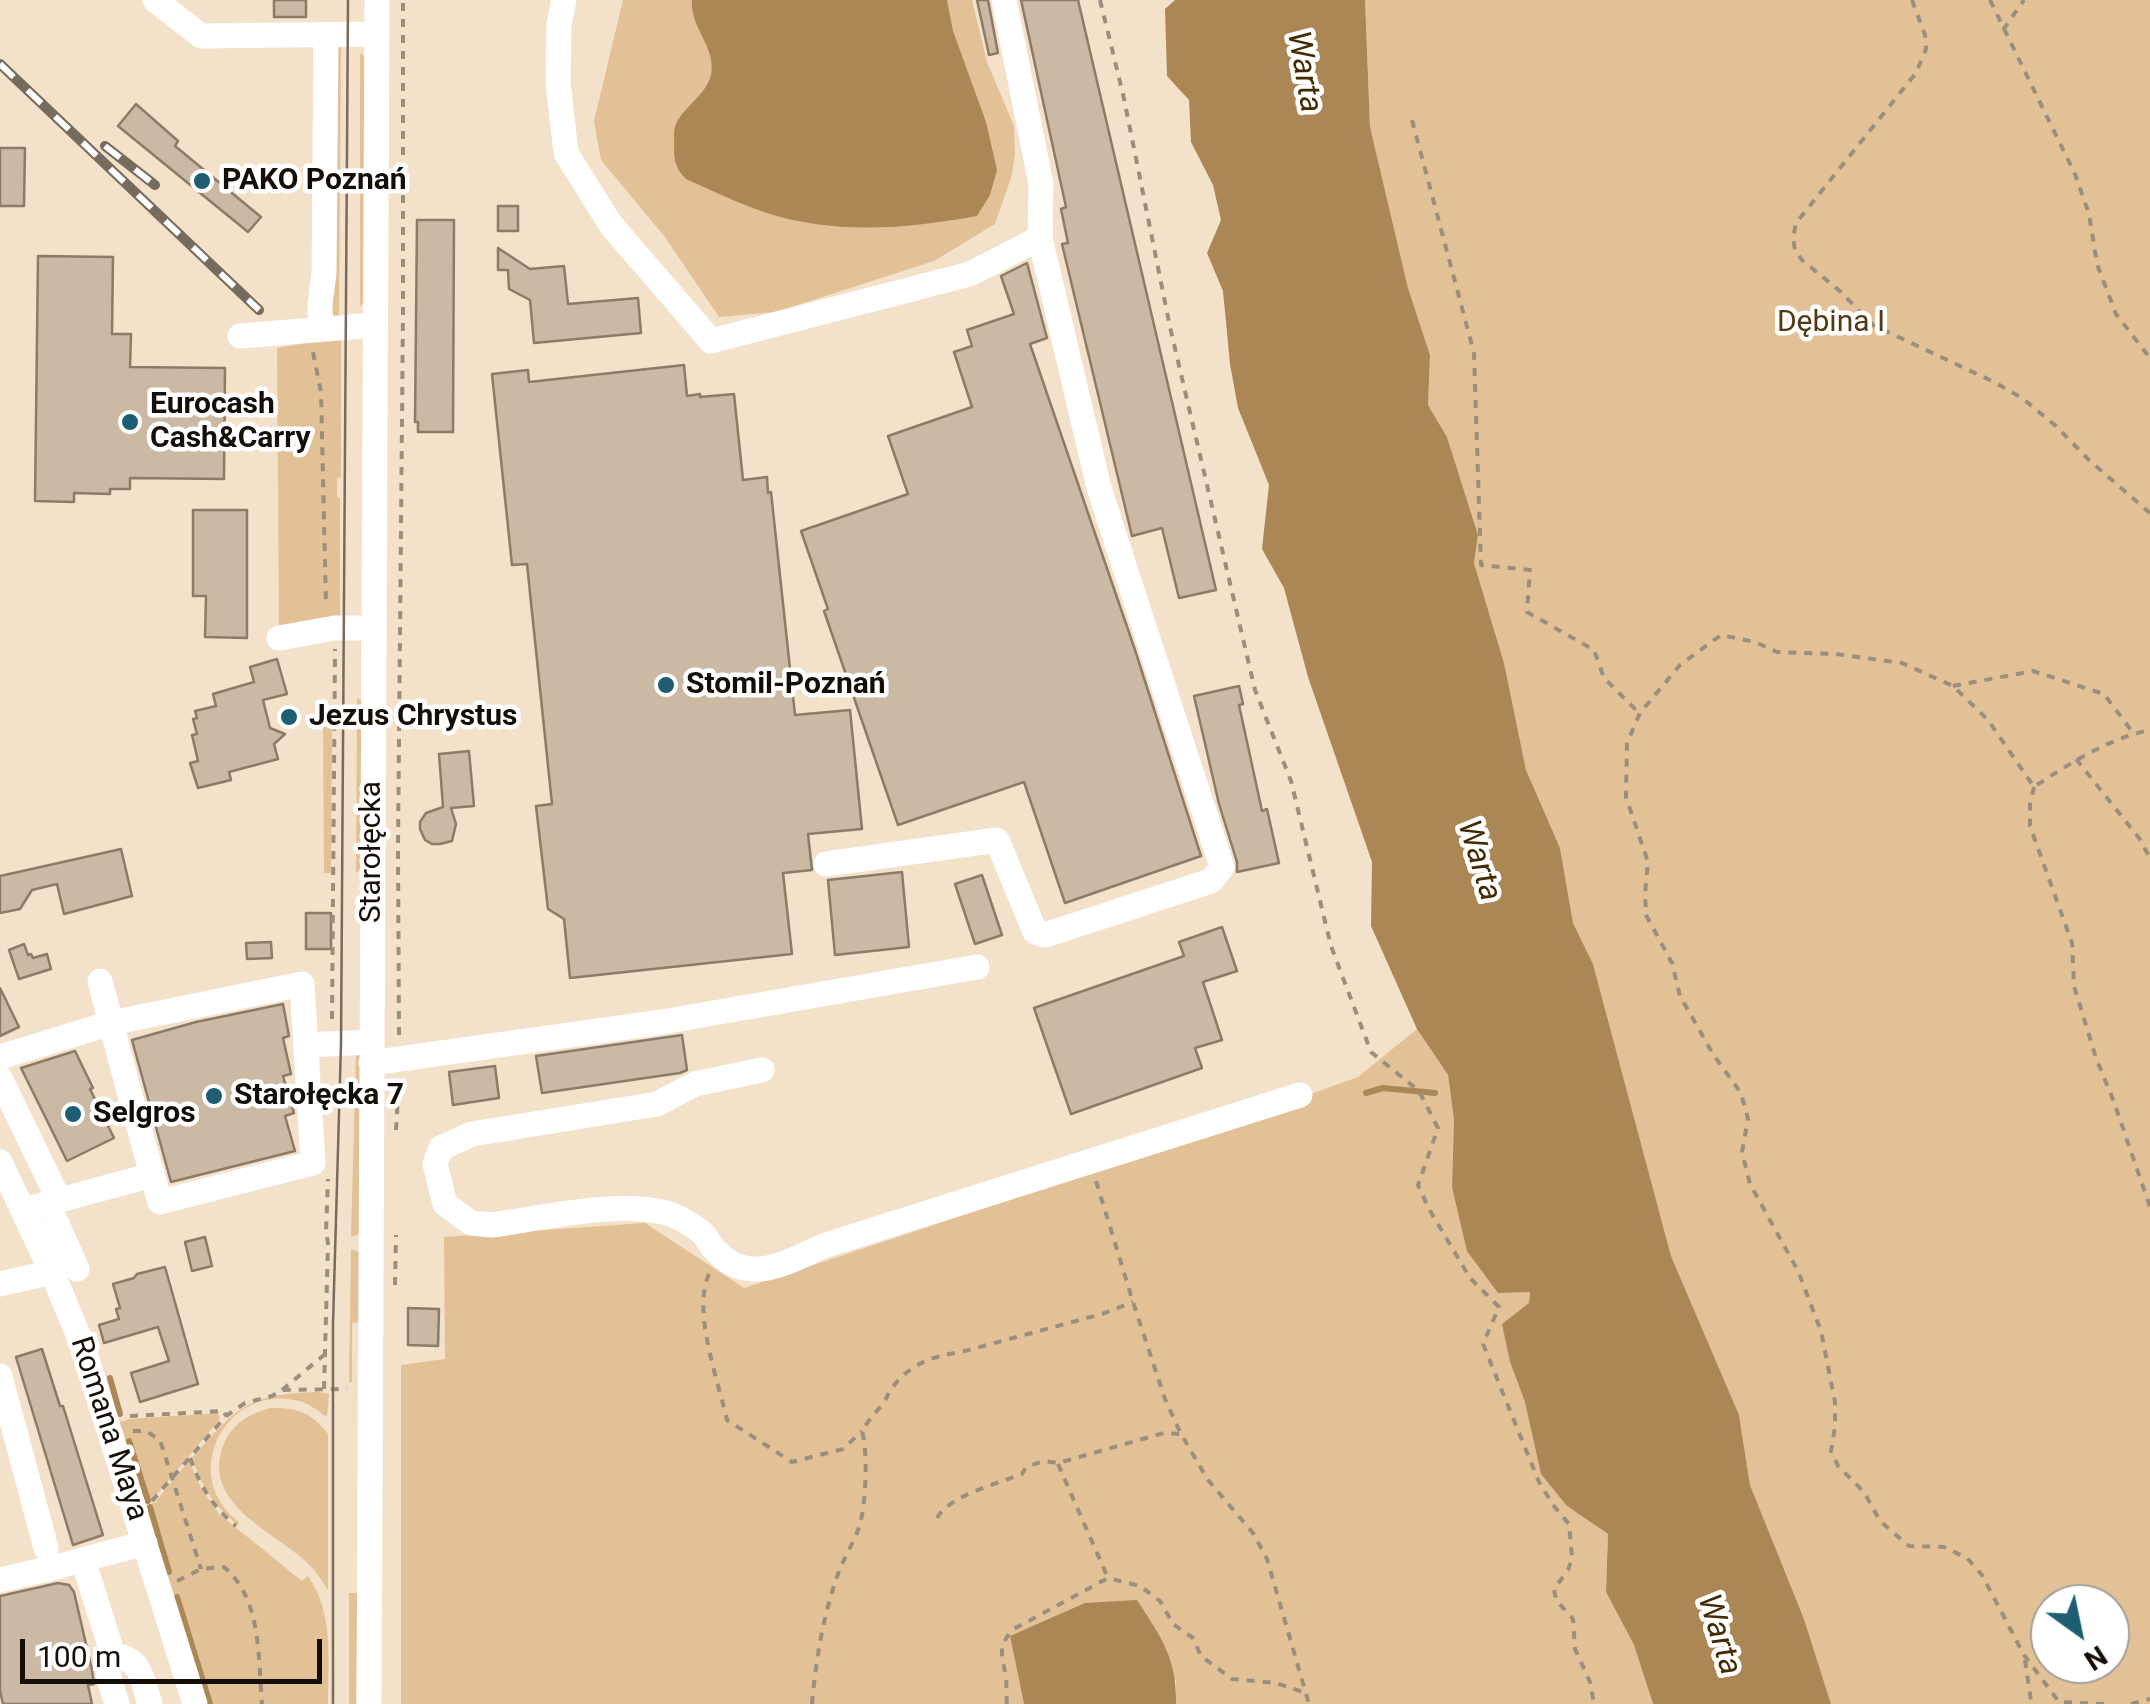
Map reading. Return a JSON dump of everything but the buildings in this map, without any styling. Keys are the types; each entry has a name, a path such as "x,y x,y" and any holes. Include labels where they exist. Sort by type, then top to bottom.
{"street":[{"path":"155,0 202,36 376,34"},
{"name":"Starołęcka","path":"369,1704 377,0"},
{"path":"564,0 558,83 566,153 611,224 711,341 970,274 1040,238"},
{"path":"826,864 997,840 1036,932 1044,935 1211,881 1222,867 1099,488 1040,238 1041,184 1004,0"},
{"path":"315,329 324,273 326,34"},
{"path":"240,336 375,325"},
{"path":"280,638 335,628 374,628"},
{"path":"306,1045 332,1044 400,1059 662,1022 977,968"},
{"path":"0,1057 111,1023 302,984 313,1163 160,1202 152,1175 111,1023 100,981"},
{"path":"762,1070 696,1084 657,1104 472,1134 441,1148 436,1164 444,1204 471,1223 494,1225 630,1207 667,1212 702,1232 718,1254 743,1270 762,1270 822,1246 1300,1095"},
{"path":"0,1078 43,1205 152,1175"},
{"name":"Romana Maya","path":"0,1162 43,1205 194,1704"},
{"path":"0,1284 65,1271"},
{"path":"0,1376 46,1548"},
{"path":"0,1580 145,1543"},
{"path":"83,1560 113,1654"},
{"path":"113,1654 107,1668 117,1704"},
{"path":"113,1654 126,1656 136,1664 150,1704"}],"path":[{"path":"396,1130 400,1059 403,0"},
{"path":"1100,0 1254,690 1291,782 1331,946 1371,1052 1419,1091 1438,1128 1418,1185 1470,1278 1499,1307 1483,1344 1539,1482 1569,1524 1572,1558 1554,1590 1556,1600 1573,1619 1575,1649 1590,1682 1594,1704"},
{"path":"1912,0 1926,49 1916,72 1796,223 1796,250 1874,324 2022,398 2150,513"},
{"path":"1990,0 2075,174 2089,214 2097,264 2116,314 2150,358"},
{"path":"2004,30 2024,0"},
{"path":"1412,120 1474,353 1481,565 1530,570 1526,612 1594,650 1604,678 1640,714"},
{"path":"315,329 321,392 326,603 335,628 332,1044"},
{"path":"2034,787 1988,720 1954,686 1902,663 1836,654 1777,652 1722,634 1680,666 1640,714 1626,743 1626,797 1648,862 1646,915 1672,962 1680,996 1712,1054 1741,1093 1748,1119 1742,1152 1750,1184 1798,1271 1821,1330 1835,1402 1830,1452 1864,1492 1880,1520 1909,1546 1944,1547 1966,1558 1982,1575 2024,1655 2059,1702 2104,1704"},
{"path":"1954,686 2032,671 2104,694 2134,734"},
{"path":"324,724 334,723"},
{"path":"2150,730 2076,759 2034,787 2030,804 2030,826 2072,942 2074,986 2150,1207"},
{"path":"2076,759 2139,838 2150,858"},
{"path":"1090,1163 1165,1398 1208,1480 1253,1533 1267,1559 1309,1704"},
{"path":"282,1390 324,1389 328,1175"},
{"path":"395,1292 396,1221"},
{"path":"718,1254 704,1286 706,1330 727,1420 792,1462 842,1449 862,1431 892,1388 912,1368 936,1355 1014,1338 1132,1302"},
{"path":"135,1510 154,1500 226,1416 245,1403 282,1390 324,1355"},
{"path":"110,1430 130,1416 224,1410 226,1416"},
{"path":"110,1430 146,1432 160,1440 201,1570"},
{"path":"812,1704 818,1647 838,1573 860,1524 866,1479 862,1431"},
{"path":"937,1518 942,1508 1022,1474 1026,1467 1164,1433 1182,1434"},
{"path":"190,1458 214,1506 236,1526"},
{"path":"1058,1462 1108,1578"},
{"path":"159,1588 201,1570 224,1566 238,1579 256,1624 262,1704"},
{"path":"1006,1704 1001,1656 1003,1642 1012,1630 1108,1578 1140,1586 1160,1601 1173,1624 1193,1638 1202,1656 1232,1679 1276,1683 1306,1693"},
{"path":"2024,1655 2030,1704"},
{"path":"2131,1704 2150,1699"}],"green space":[{"path":"623,0 972,0 987,62 1014,126 1012,175 995,224 934,261 776,312 719,317 665,237 601,160 594,121"},
{"name":"Dębina I","path":"1365,0 2150,0 2150,1704 1831,1704 1804,1619 1750,1485 1739,1415 1671,1256 1593,964 1573,923 1560,848 1526,770 1504,663 1474,563 1478,535 1447,437 1428,405 1430,355 1408,288 1370,127"},
{"path":"341,47 339,316 327,317 337,48"},
{"path":"360,53 365,57 364,302 360,306"},
{"path":"341,340 341,477 337,478 340,617 279,629 277,348"},
{"path":"357,698 362,701 361,869 356,873"},
{"path":"332,725 331,873 324,873 323,726"},
{"path":"1417,1029 1448,1075 1454,1120 1452,1187 1530,1291 1530,1303 1510,1362 1567,1506 1608,1534 1606,1592 1634,1645 1653,1704 1176,1704 1176,1680 1010,1636 1024,1704 401,1704 401,1365 445,1359 444,1237 645,1223 744,1288 1076,1178 1358,1077"},
{"path":"356,1052 361,1056 359,1234 351,1237"},
{"path":"351,1249 359,1252 359,1322 352,1323 349,1382"},
{"path":"329,1394 327,1417 303,1402 273,1399 251,1405 232,1419 219,1437 212,1458 212,1481 221,1503 238,1525 210,1495 192,1458 221,1426 246,1406 276,1396"},
{"path":"270,1408 303,1413 328,1434 328,1590 307,1562 243,1513 222,1483 219,1466 226,1438 242,1421"},
{"path":"218,1413 220,1419 153,1499 143,1505 116,1423"},
{"path":"189,1461 219,1514 302,1581 308,1576 326,1621 328,1704 203,1704 144,1509 155,1502"},
{"path":"349,1593 358,1593 356,1704 349,1704"}],"water":[{"path":"692,0 947,0 997,170 990,195 977,216 896,227 817,224 764,212 686,179 675,159 674,129 708,83 712,65"},
{"name":"Warta","path":"1175,0 1365,0 1370,127 1408,288 1430,355 1428,405 1447,437 1478,535 1474,563 1504,663 1526,770 1560,848 1573,923 1593,964 1671,1256 1739,1415 1750,1485 1804,1619 1831,1704 1653,1704 1634,1645 1606,1592 1608,1534 1567,1506 1541,1474 1502,1324 1529,1303 1530,1292 1498,1293 1467,1251 1452,1187 1454,1120 1448,1075 1417,1029 1371,926 1372,862 1308,677 1284,588 1262,549 1269,485 1238,408 1223,291 1207,253 1221,220 1213,185 1191,142 1189,100 1167,76 1165,9"},
{"path":"1137,1600 1170,1661 1176,1704 1024,1704 1010,1636 1085,1603"}],"waterway":[{"path":"1366,1093 1383,1088 1435,1093"},
{"path":"110,1378 120,1414"},
{"path":"129,1441 148,1501"},
{"path":"150,1507 169,1572"},
{"path":"177,1597 210,1704"}],"tram line":[{"path":"333,1704 333,1324 341,1044 348,0"}],"railway":[{"path":"0,64 259,310"},
{"path":"105,146 155,185"}],"place":[{"name":"PAKO Poznań","path":"202,181"},
{"name":"Eurocash Cash&Carry","path":"130,422"},
{"name":"Stomil-Poznań","path":"666,685"},
{"name":"Jezus Chrystus","path":"289,717"},
{"name":"Starołęcka 7","path":"214,1096"},
{"name":"Selgros","path":"73,1114"}]}
